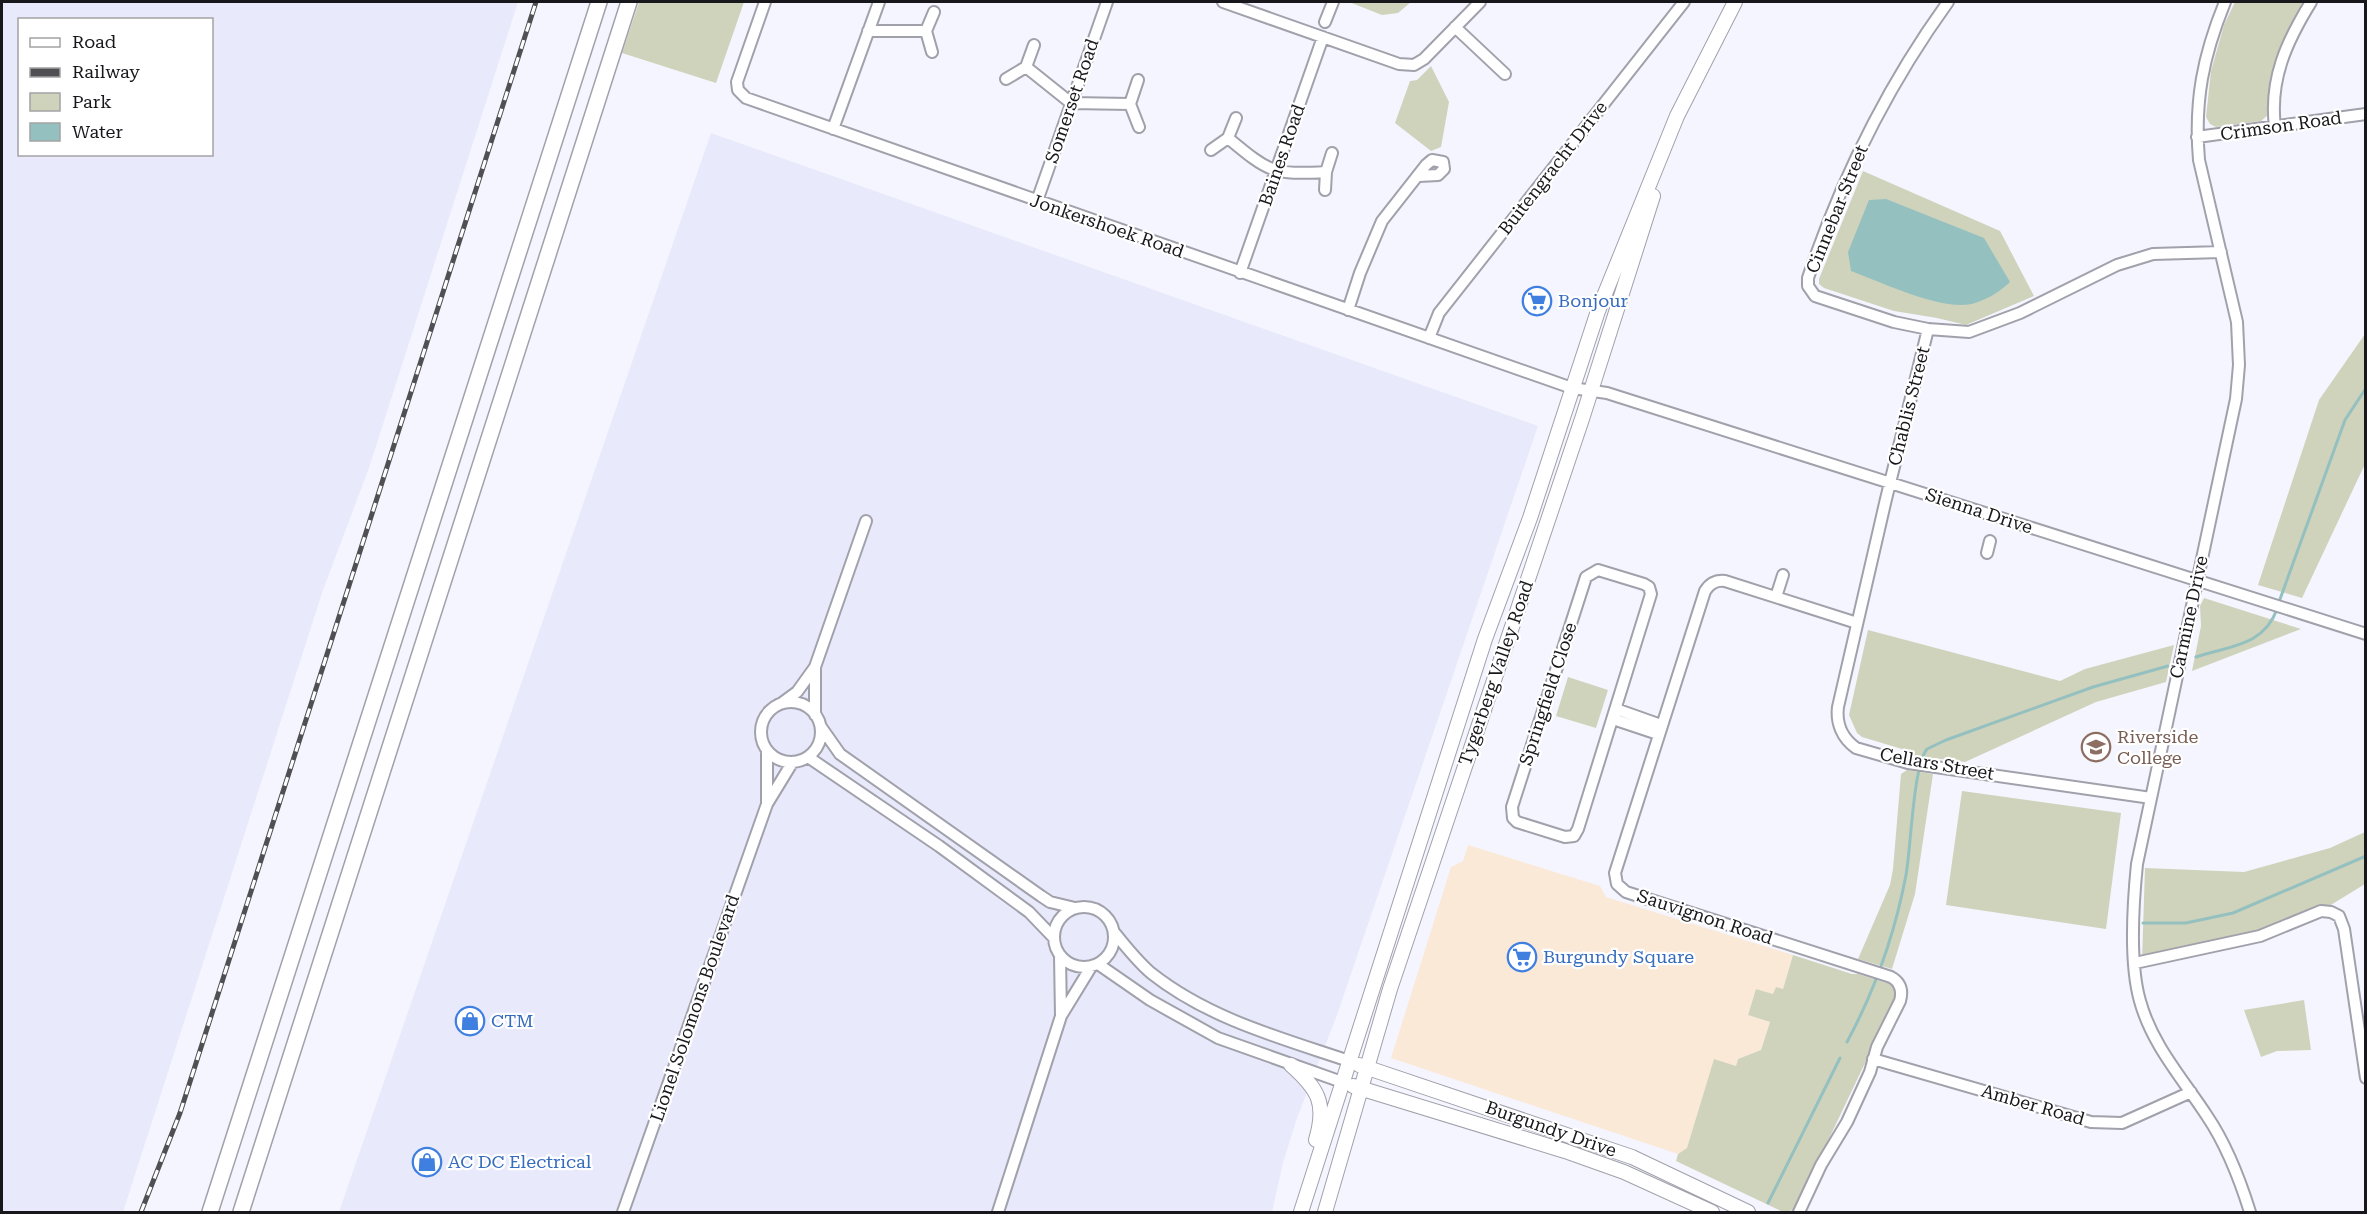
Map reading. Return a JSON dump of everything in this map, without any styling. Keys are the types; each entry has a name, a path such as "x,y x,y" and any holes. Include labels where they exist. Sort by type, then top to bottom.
{"highway":[{"path":"210,1212 599,2"},
{"path":"242,1212 629,2"},
{"path":"204,1212 260,1057"}],"main road":[{"name":"Tygerberg Valley Road","path":"1302,1209 1485,639 1530,518 1598,310 1670,134 1714,39 1735,2"},
{"name":"Tygerberg Valley Road","path":"1324,1212 1366,1067 1496,669 1591,390 1651,205 1670,134"},
{"name":"Burgundy Drive","path":"1349,1061 1632,1157 1748,1212"},
{"path":"1291,1065 1314,1088 1320,1100 1321,1114 1305,1174 1302,1209"},
{"name":"Burgundy Drive","path":"1342,1082 1565,1151 1624,1172 1712,1212"}],"street":[{"name":"Jonkershoek Road","path":"765,2 737,82 738,90 746,98 1572,388"},
{"path":"833,129 879,2"},
{"name":"Somerset Road","path":"1037,201 1107,2"},
{"path":"1223,2 1399,64 1414,65 1424,59 1479,2"},
{"path":"1325,22 1333,2"},
{"name":"Buitengracht Drive","path":"1429,338 1439,313 1684,2"},
{"name":"Cinnebar Street","path":"1948,2 1898,80 1866,139 1830,218 1808,278 1810,290 1819,298 1894,322 1960,333 1977,330 2020,313 2117,265 2146,256 2221,252"},
{"name":"Carmine Drive","path":"2225,2 2204,63 2197,137 2199,160 2237,322 2239,377 2136,877 2135,963 2140,1002 2148,1021 2168,1060 2209,1118 2224,1145 2250,1212"},
{"path":"2275,127 2273,91 2277,74 2292,32 2312,2"},
{"path":"932,52 926,31 934,12"},
{"path":"1455,27 1505,74"},
{"path":"868,31 926,31"},
{"name":"Baines Road","path":"1240,273 1323,37"},
{"path":"1006,80 1026,67 1034,45"},
{"path":"1026,67 1071,102 1130,104"},
{"path":"1138,80 1130,104 1139,127"},
{"name":"Crimson Road","path":"2197,137 2366,114"},
{"path":"1211,150 1228,138 1236,118"},
{"path":"1228,138 1260,164 1276,171 1292,174 1326,172"},
{"path":"1325,190 1326,172 1332,153"},
{"path":"1348,310 1360,273 1382,221 1419,176"},
{"name":"Chablis Street","path":"1890,483 1928,329"},
{"name":"Sienna Drive","path":"1572,388 1607,393 2366,634"},
{"name":"Cellars Street","path":"1890,483 1838,707 1838,723 1849,743 1856,748 1908,763 2151,798"},
{"path":"820,727 819,744 808,757 792,763 774,758 762,744 760,727 768,712 797,692 815,667 866,521"},
{"path":"1987,553 1990,541"},
{"name":"Springfield Close","path":"1598,570 1644,584 1649,587 1651,594 1615,714 1574,836 1565,837 1522,824 1513,818 1512,807 1586,577 1598,570"},
{"path":"1776,597 1783,575"},
{"name":"Sauvignon Road","path":"1799,1212 1821,1165 1847,1122 1877,1047 1901,997 1899,985 1891,976 1626,892 1619,887 1615,879 1616,869 1707,587 1713,582 1725,580 1857,622"},
{"path":"815,667 815,715"},
{"path":"782,703 799,703 807,706 840,754 1050,902 1075,908 1095,909 1111,922 1114,943 1110,952 1094,965 1061,1016 998,1212"},
{"path":"1615,714 1660,730"},
{"name":"Lionel Solomons Boulevard","path":"767,751 767,804"},
{"path":"808,757 939,846 1029,912 1054,938 1060,956 1061,1016"},
{"name":"Lionel Solomons Boulevard","path":"623,1212 767,804 792,763"},
{"path":"1054,938 1059,920 1065,913 1075,908"},
{"path":"2135,963 2260,936 2321,911 2335,914 2343,923 2366,1078"},
{"path":"1114,932 1136,959 1152,974 1208,1008 1235,1022 1349,1061"},
{"path":"1060,956 1076,966 1094,965 1182,1020 1218,1038 1342,1082"},
{"name":"Amber Road","path":"1873,1059 2091,1122 2122,1122 2191,1092"}],"shaded area":[{"path":"2,2 518,2 369,468 323,590 123,1212 2,1212"},
{"path":"711,133 1538,426 1337,1015 1296,1121 1283,1163 1272,1212 339,1212"},
{"path":"1468,845 1600,886 1606,897 1793,955 1783,989 1773,994 1756,989 1748,1015 1770,1022 1761,1050 1738,1059 1736,1066 1714,1060 1687,1149 1678,1154 1391,1058 1451,867 1463,861"}],"green space":[{"path":"639,2 744,2 716,83 622,53"},
{"path":"1349,2 1411,2 1398,13 1382,15"},
{"path":"2235,2 2307,2 2291,28 2279,55 2272,83 2269,114 2261,121 2216,127 2210,124 2206,117 2211,71 2224,25"},
{"path":"1431,66 1449,102 1441,147 1431,151 1395,123 1410,81 1417,80"},
{"path":"1863,171 2000,231 2034,296 1966,325 1894,311 1824,288 1819,284 1819,279"},
{"path":"2365,334 2365,464 2302,598 2258,585 2319,400"},
{"path":"2204,598 2301,629 2192,671 2201,626 2200,606"},
{"path":"1868,630 2060,681 2085,669 2174,645 2166,682 2096,702 1965,762 1909,755 1902,749 1862,737 1857,733 1849,715"},
{"path":"1568,677 1608,690 1596,728 1556,716"},
{"path":"1907,770 1933,774 1915,894 1892,969 1858,959 1890,885 1901,774"},
{"path":"1962,791 2121,813 2106,929 1946,905"},
{"path":"2365,832 2365,884 2321,911 2293,923 2142,961 2145,868 2244,872 2330,848"},
{"path":"1793,955 1852,974 1886,983 1890,982 1896,989 1896,998 1795,1210 1783,1212 1676,1161 1678,1154 1687,1148 1714,1059 1736,1066 1738,1059 1761,1050 1770,1022 1748,1015 1756,989 1773,994 1776,987 1783,989"},
{"path":"2304,1000 2311,1050 2277,1051 2261,1057 2244,1010"}],"water":[{"path":"1886,199 1984,238 2010,282 1998,292 1975,303 1947,304 1913,295 1851,271 1848,252 1869,200"}],"waterway":[{"path":"2279,602 2345,420 2366,388"},
{"path":"2196,657 2233,647 2254,638 2264,631 2277,609"},
{"path":"1847,1042 1875,982 1896,918 1906,875 1919,772 1927,749 2093,687 2168,666"},
{"path":"2143,923 2186,923 2233,913 2366,856"},
{"path":"1768,1203 1840,1058"}],"railway":[{"path":"141,1212 180,1113 536,2"}],"place":[{"name":"Bonjour","path":"1537,301"},
{"name":"Riverside College","path":"2096,747"},
{"name":"Burgundy Square","path":"1522,957"},
{"name":"CTM","path":"470,1021"},
{"name":"AC DC Electrical","path":"427,1162"}]}
